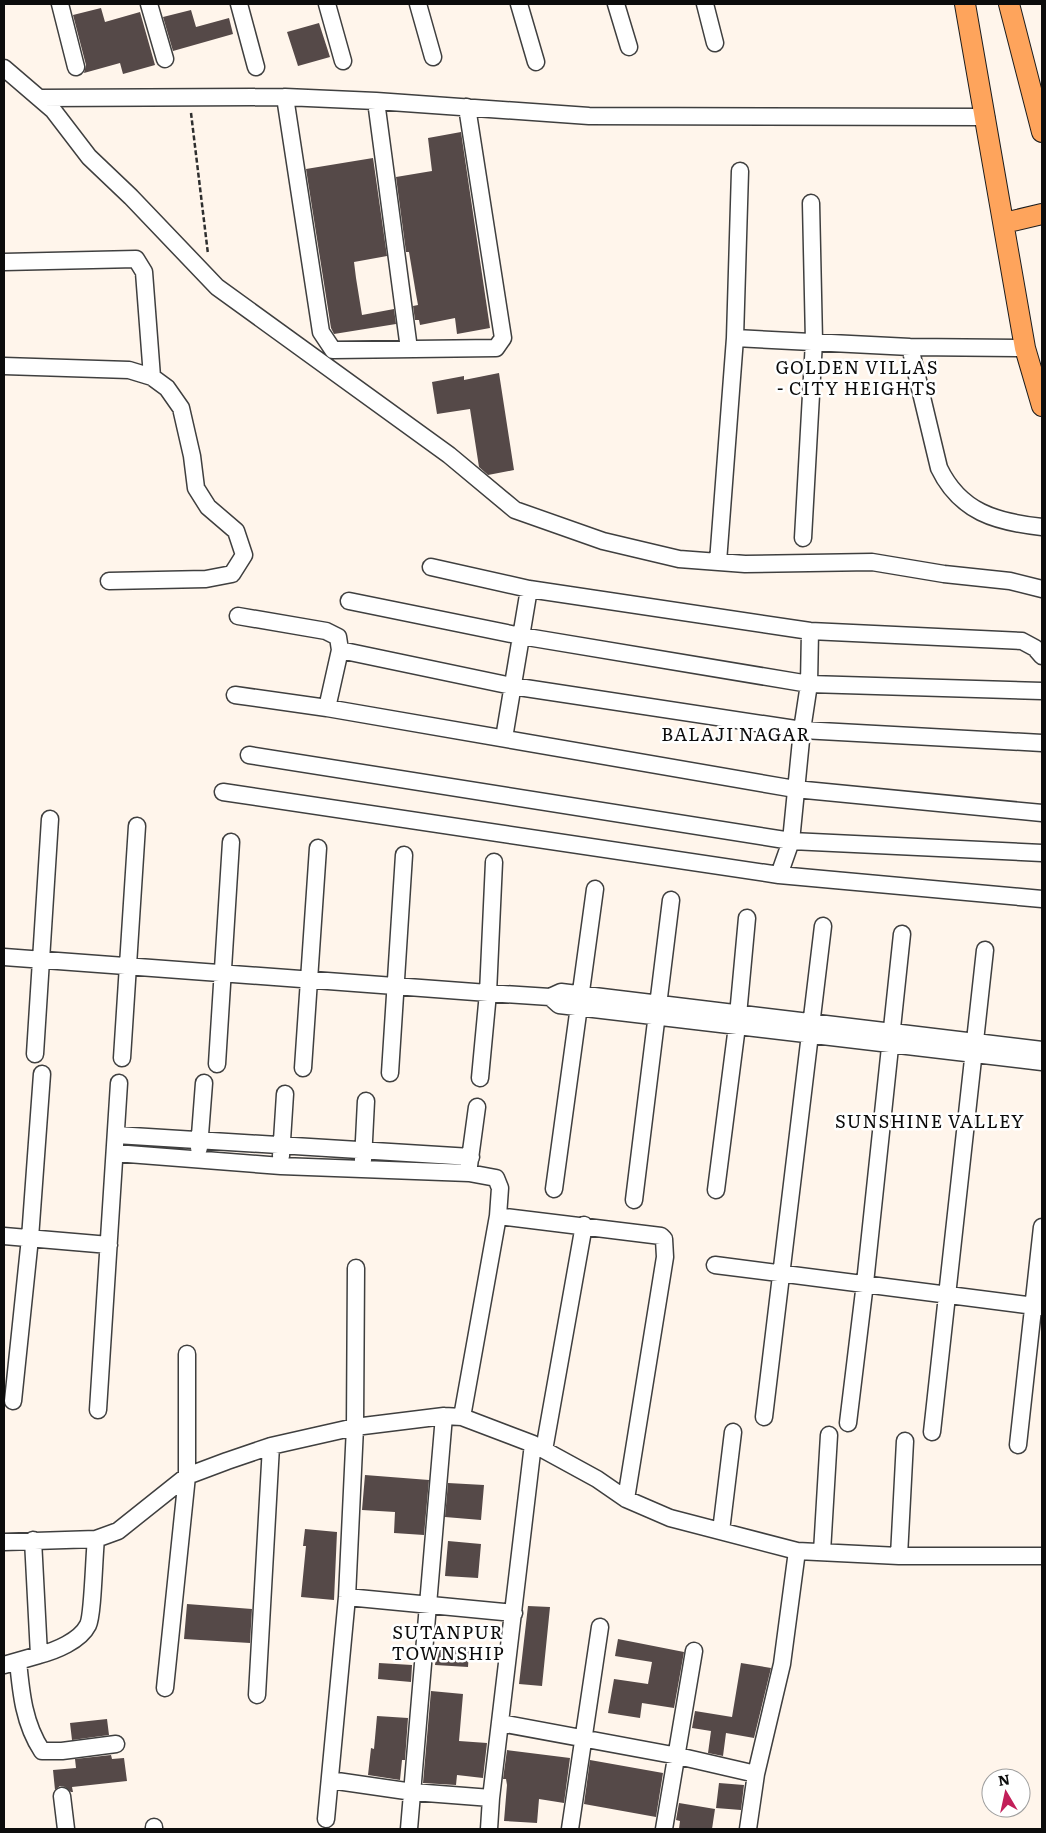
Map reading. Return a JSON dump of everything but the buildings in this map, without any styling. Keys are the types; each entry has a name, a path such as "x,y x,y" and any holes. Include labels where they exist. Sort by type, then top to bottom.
{"main road":[{"path":"964,4 986,117 1025,348 1042,406"},
{"path":"1009,4 1041,125"},
{"path":"1004,223 1042,214"}],"street":[{"path":"60,4 76,68"},
{"path":"149,4 165,59"},
{"path":"238,4 256,67"},
{"path":"327,4 343,61"},
{"path":"418,4 433,57"},
{"path":"519,4 536,62"},
{"path":"616,4 629,47"},
{"path":"705,4 715,43"},
{"path":"4,68 53,110 89,157 131,197 217,287 449,455 515,510 603,541 679,559 745,564 872,562 944,574 1010,581 1042,590"},
{"path":"285,97 321,332 333,350 496,348 503,338 467,107"},
{"path":"39,98 285,97 376,101 589,116 986,117"},
{"path":"376,101 409,349"},
{"path":"718,562 735,338 740,171"},
{"path":"803,538 814,341 811,203"},
{"path":"4,262 136,259 144,272 152,377"},
{"path":"735,338 910,347 1025,348"},
{"path":"910,347 939,468 945,482 962,501 982,513 1010,524 1042,527"},
{"path":"4,366 129,370 152,377 167,388 181,408 192,456 196,488 208,508 236,531 244,555 232,574 206,579 109,581"},
{"path":"431,567 529,589 810,631 1022,641 1035,648 1042,656"},
{"path":"504,738 529,589"},
{"path":"349,601 521,636 809,684 1042,691"},
{"path":"238,616 326,631 338,638 340,650 327,708"},
{"path":"779,876 791,841 802,730 809,684 810,631"},
{"path":"340,650 512,686 802,730 1042,743"},
{"path":"235,696 327,708 796,789 1042,813"},
{"path":"249,755 791,841 1042,853"},
{"path":"222,792 779,876 1042,899"},
{"path":"35,1054 50,819"},
{"path":"122,1058 137,826"},
{"path":"216,1064 231,842"},
{"path":"303,1068 318,848"},
{"path":"390,1073 404,855"},
{"path":"480,1078 488,993 494,862"},
{"path":"554,1189 595,889"},
{"path":"634,1200 671,900"},
{"path":"716,1190 738,1019 747,918"},
{"path":"764,1417 783,1273 823,926"},
{"path":"848,1423 866,1283 902,934"},
{"path":"932,1432 949,1296 985,950"},
{"path":"4,957 550,997 559,1005 580,1000 974,1048 1042,1062"},
{"path":"974,1048 1042,1050"},
{"path":"12,1401 30,1238 42,1074"},
{"path":"98,1410 119,1083"},
{"path":"199,1158 204,1083"},
{"path":"281,1166 285,1094"},
{"path":"362,1170 366,1100"},
{"path":"470,1165 477,1108"},
{"path":"116,1134 363,1151 470,1165 496,1178 500,1188 498,1216 462,1417"},
{"path":"115,1153 199,1158 281,1166 362,1170 470,1165"},
{"path":"498,1216 584,1225 661,1236 665,1241 626,1499"},
{"path":"489,1829 490,1798 514,1613 539,1447 584,1225"},
{"path":"1018,1445 1038,1307 1042,1227"},
{"path":"4,1236 109,1245"},
{"path":"715,1265 866,1283 1038,1307"},
{"path":"326,1819 347,1597 355,1427 356,1268"},
{"path":"165,1688 186,1476 187,1354"},
{"path":"409,1829 444,1416"},
{"path":"4,1542 96,1540 118,1531 186,1476 270,1446 355,1427 444,1416 462,1417 539,1447 596,1479 626,1499 670,1518 797,1551 899,1556 960,1554 1042,1556"},
{"path":"721,1531 733,1432"},
{"path":"822,1552 830,1435"},
{"path":"899,1556 906,1440"},
{"path":"257,1695 270,1446"},
{"path":"33,1540 39,1655"},
{"path":"96,1540 88,1625 79,1637 50,1652 11,1663 33,1738 42,1751 62,1752 116,1744"},
{"path":"748,1829 756,1774 782,1664 797,1551"},
{"path":"347,1597 514,1613"},
{"path":"570,1829 600,1627"},
{"path":"664,1829 678,1756 694,1651"},
{"path":"500,1723 678,1756 756,1774"},
{"path":"330,1780 413,1792 490,1798"},
{"path":"62,1796 66,1829"}],"path":[{"path":"189,97 207,244 208,278"}],"district":[{"name":"GOLDEN VILLAS - CITY HEIGHTS","path":"857,378"},
{"name":"BALAJI NAGAR","path":"736,735"},
{"name":"SUNSHINE VALLEY","path":"930,1122"},
{"name":"SUTANPUR TOWNSHIP","path":"448,1644"}]}
